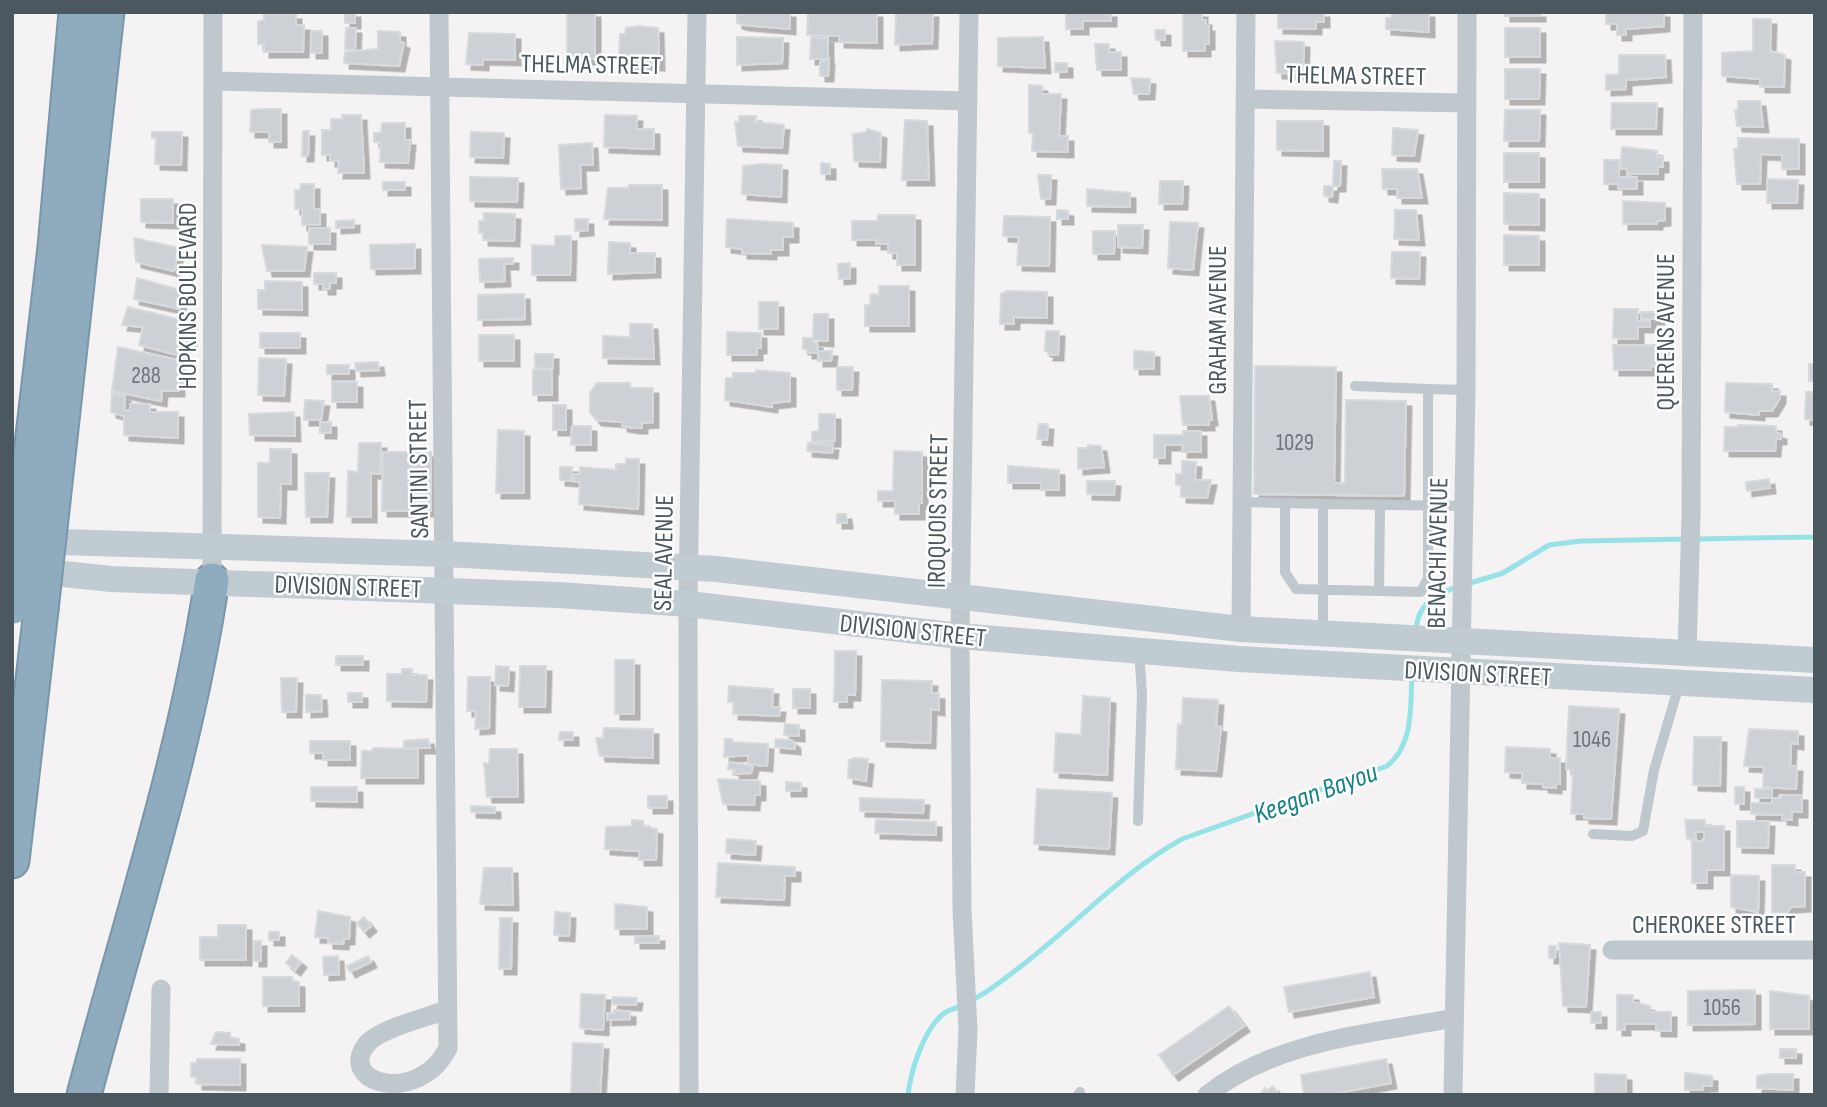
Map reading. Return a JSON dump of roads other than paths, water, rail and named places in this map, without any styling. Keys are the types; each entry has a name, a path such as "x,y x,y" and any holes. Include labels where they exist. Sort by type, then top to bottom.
{"highway":[{"path":"12,611 55,247 76,12"},
{"path":"12,861 107,12"},
{"path":"84,1095 175,762 204,636 212,564"}],"main road":[{"name":"DIVISION STREET","path":"12,541 446,589 688,604 960,636 1390,669 1815,690"},
{"name":"DIVISION STREET","path":"12,568 111,579 212,564 445,554 689,567 1241,629 1815,660"}],"street":[{"name":"HOPKINS BOULEVARD","path":"212,564 213,12"},
{"name":"SANTINI STREET","path":"439,12 448,1048 439,1065 427,1075 406,1082 382,1083 370,1079 362,1069 366,1044 379,1035 447,1010"},
{"name":"SEAL AVENUE","path":"690,1095 688,604 697,12"},
{"name":"IROQUOIS STREET","path":"965,1095 968,1030 961,909 960,636 969,12"},
{"name":"GRAHAM AVENUE","path":"1241,629 1246,12"},
{"name":"BENACHI AVENUE","path":"1453,1095 1466,390 1467,12"},
{"name":"QUERENS AVENUE","path":"1687,652 1691,517 1693,12"},
{"name":"THELMA STREET","path":"214,81 968,101"},
{"name":"THELMA STREET","path":"1245,99 1467,103"},
{"name":"CHEROKEE STREET","path":"1612,950 1815,950"},
{"path":"159,1095 161,989"},
{"path":"1207,1095 1229,1077 1261,1060 1317,1044 1454,1018"}],"lane":[{"path":"1355,386 1466,390"},
{"path":"1285,503 1285,572 1296,589 1421,592 1428,578 1428,389"},
{"path":"1242,502 1462,506"},
{"path":"1323,504 1323,633"},
{"path":"1379,591 1380,505"},
{"path":"1139,650 1142,694 1139,821"},
{"path":"1593,834 1632,836 1643,831 1654,769 1679,683"}],"waterway":[{"name":"Keegan Bayou","path":"1695,539 1815,537"},
{"name":"Keegan Bayou","path":"1467,584 1503,573 1549,545 1581,541 1686,539"},
{"name":"Keegan Bayou","path":"1416,631 1424,607 1435,597 1458,587"},
{"name":"Keegan Bayou","path":"972,1000 993,988 1044,948 1140,866 1182,839 1387,766 1396,757 1406,736 1412,676"},
{"name":"Keegan Bayou","path":"908,1095 915,1063 930,1030 943,1014 963,1005"}]}
